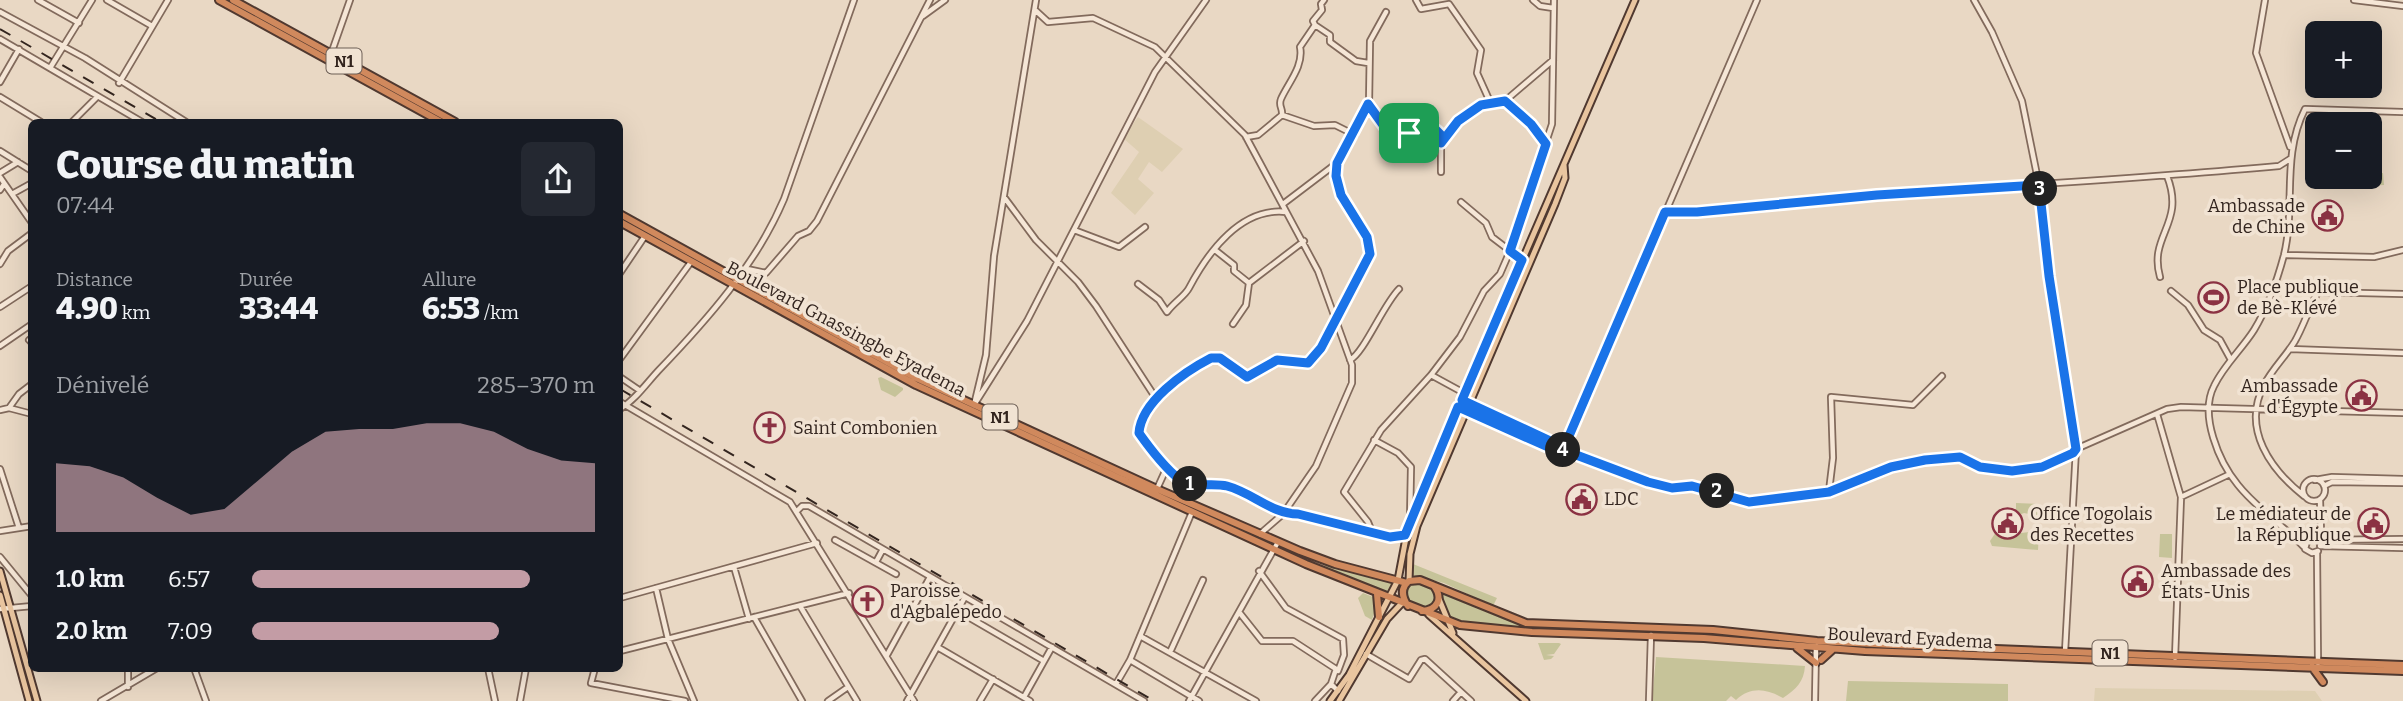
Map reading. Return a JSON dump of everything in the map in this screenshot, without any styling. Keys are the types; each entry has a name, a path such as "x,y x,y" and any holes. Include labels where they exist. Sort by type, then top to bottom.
{"highway":[{"name":"N1","path":"219,0 436,119"},
{"name":"N1","path":"233,0 450,119"},
{"name":"Boulevard Gnassingbe Eyadema","path":"623,216 861,357 1155,492 1335,564 1406,584"},
{"name":"Boulevard Gnassingbe Eyadema","path":"623,224 735,283"},
{"name":"Boulevard Gnassingbe Eyadema","path":"1155,492 1274,550 1404,605"},
{"name":"N1","path":"1406,584 1429,582"},
{"name":"Boulevard Eyadema","path":"1429,582 1526,623 1713,630 1819,645 2316,665 2403,665"},
{"path":"1419,611 1432,609 1439,599 1437,590 1429,582"},
{"path":"1404,605 1406,584"},
{"path":"1377,594 1379,617"},
{"name":"N1","path":"1404,605 1419,611"},
{"name":"Boulevard Eyadema","path":"1419,611 1446,621 1506,631 1651,635 1796,647 1819,645 1835,649 2064,655"},
{"path":"1796,647 1818,664 1835,649"},
{"name":"Boulevard Eyadema","path":"2316,665 2332,669 2403,671"},
{"path":"2316,665 2323,682 2332,669"}],"main road":[{"path":"1406,584 1405,535 1409,522 1635,0"},
{"path":"1336,698 1365,652 1398,580 1417,526 1555,204 1565,178 1564,165"},
{"path":"0,571 28,660"},
{"path":"0,595 29,701"},
{"path":"1439,599 1446,621 1459,640"},
{"path":"1336,698 1387,619 1404,605"},
{"path":"1429,615 1527,701"},
{"path":"31,672 37,701"}],"street":[{"path":"38,0 79,23"},
{"path":"50,68 92,0"},
{"path":"107,0 152,26"},
{"path":"118,83 168,0"},
{"path":"331,54 350,0"},
{"path":"854,0 784,199 747,269 625,405 780,496 797,511 849,593 911,700"},
{"path":"747,269 766,273 798,236 809,231 817,221 930,0"},
{"path":"920,19 945,0"},
{"path":"973,408 1027,321 1155,72 1206,0"},
{"path":"1324,0 1321,4 1322,10 1313,21 1315,25 1330,35 1331,42 1346,55 1368,63"},
{"path":"1416,0 1421,9 1450,2 1481,50 1477,73 1491,104"},
{"path":"1533,0 1540,6 1553,8"},
{"path":"1373,534 1368,522 1344,492 1374,440 1431,375 1469,322 1487,286 1500,274 1510,251 1552,124 1554,0"},
{"path":"1563,450 1757,0"},
{"path":"1974,0 2004,57 2022,101 2039,185 2049,276 2076,449 2064,655"},
{"path":"2265,0 2256,53 2290,148 2290,205 2284,255 2265,310 2213,387 2209,407 2218,453 2230,474 2249,498 2309,552 2317,552"},
{"path":"2354,0 2403,6"},
{"path":"973,408 988,346 994,261 1035,10 1033,1"},
{"path":"1035,10 1048,22 1093,18 1142,39 1166,58 1246,137 1304,241 1350,360 1352,383 1316,466 1283,514 1259,534"},
{"path":"0,12 25,28 64,46 118,83 182,119"},
{"path":"1283,204 1337,163 1354,135 1368,104 1370,41 1386,12"},
{"path":"1282,115 1280,100 1292,82 1302,55 1300,47 1315,25"},
{"path":"0,38 133,119"},
{"path":"0,82 19,49"},
{"path":"1441,143 1458,121 1481,105 1505,101 1553,60"},
{"path":"0,97 36,119"},
{"path":"75,119 97,97"},
{"path":"1505,101 1531,124 1546,144"},
{"path":"1368,104 1386,129 1399,137 1417,130 1436,130 1441,135 1441,172"},
{"path":"2290,148 2307,108 2403,112"},
{"path":"1246,137 1258,135 1282,115"},
{"path":"1282,115 1314,126 1335,125 1354,135"},
{"path":"0,151 28,168"},
{"path":"1665,212 1697,212 1877,195 2167,176 2279,166 2290,159"},
{"path":"18,162 0,175 28,217"},
{"path":"1337,163 1341,195 1367,237 1370,254 1321,348 1308,363 1277,360 1247,377 1220,358 1211,358 1162,393 1140,418 1139,433 1167,467 1191,484 1224,485 1242,491 1283,514 1298,514 1390,537 1405,535"},
{"path":"2160,277 2156,263 2158,248 2171,222 2173,202 2167,176"},
{"path":"0,190 4,184"},
{"path":"12,194 28,185"},
{"path":"1003,196 1056,263 1078,282 1157,400"},
{"path":"1461,202 1486,223 1492,237 1522,260"},
{"path":"1138,284 1159,300 1167,312 1189,289 1191,281 1234,228 1269,210 1287,212"},
{"path":"1074,230 1119,247 1144,227"},
{"path":"0,264 8,251 28,236"},
{"path":"623,269 645,236"},
{"path":"1233,324 1246,305 1249,283 1304,241"},
{"path":"1214,250 1234,265 1234,271 1249,283"},
{"path":"2284,255 2374,257 2403,250"},
{"path":"623,355 691,262"},
{"path":"0,307 28,289"},
{"path":"1350,360 1357,356 1370,330 1399,289"},
{"path":"2171,291 2188,305 2204,330 2220,340 2231,361"},
{"path":"2320,499 2311,501 2304,496 2280,476 2266,457 2257,408 2265,384 2290,349 2318,292 2403,294"},
{"path":"0,346 28,327"},
{"path":"2290,349 2403,353"},
{"path":"1431,375 1469,403 1559,445 1563,450"},
{"path":"1829,492 1833,458 1831,397 1913,405 1942,376"},
{"path":"623,379 639,390"},
{"path":"9,408 28,388"},
{"path":"1458,407 1549,448 1563,450 1648,482 1672,488 1692,486 1749,502 1829,492 1891,467 1925,460 1960,457 1980,467 2012,471 2042,467 2167,409 2209,407 2403,413"},
{"path":"0,410 9,408 28,414"},
{"path":"2157,414 2181,497 2175,659"},
{"path":"1374,440 1398,453 1411,467 1409,522"},
{"path":"1155,492 1167,467"},
{"path":"0,469 19,528"},
{"path":"2181,497 2230,474"},
{"path":"2304,496 2305,484 2332,477 2403,481"},
{"path":"2315,480 2324,486"},
{"path":"2316,665 2317,552 2320,499 2324,486 2332,482 2403,481"},
{"path":"797,511 802,506 809,506 1116,684 1136,699 1144,701"},
{"path":"1116,684 1130,660 1192,512"},
{"path":"0,531 28,527"},
{"path":"2293,535 2319,542 2403,548"},
{"path":"2304,547 2308,538"},
{"path":"2319,542 2403,539"},
{"path":"835,540 896,575"},
{"path":"1191,699 1259,571 1278,542"},
{"path":"623,597 817,543"},
{"path":"876,562 883,549"},
{"path":"0,557 28,591"},
{"path":"734,567 752,618 803,701"},
{"path":"1259,571 1286,608 1343,639 1344,655 1338,671 1332,684 1315,701"},
{"path":"887,656 930,577"},
{"path":"1171,650 1203,580"},
{"path":"656,589 668,639 694,701"},
{"path":"623,650 849,593"},
{"path":"911,700 965,597"},
{"path":"2,608 28,606"},
{"path":"800,606 857,701"},
{"path":"958,611 1044,661"},
{"path":"1239,612 1262,642 1293,642 1338,671"},
{"path":"1649,701 1651,635"},
{"path":"1140,636 1171,650 1256,701"},
{"path":"1815,701 1819,645"},
{"path":"939,648 1027,699 1052,647"},
{"path":"1365,652 1409,679 1425,659 1471,701"},
{"path":"1130,660 1191,699 1199,701"},
{"path":"128,672 128,687"},
{"path":"101,701 151,672"},
{"path":"195,672 205,701"},
{"path":"489,672 495,701"},
{"path":"520,701 525,672"},
{"path":"594,672 591,683 685,701"},
{"path":"980,701 993,679"},
{"path":"1332,684 1336,698"},
{"path":"828,701 848,687"},
{"path":"1453,701 1461,692"}],"shaded area":[{"path":"1138,117 1183,149 1162,172 1149,162 1138,179 1154,193 1135,215 1111,193 1139,152 1123,138"},
{"path":"881,377 903,390 895,397 881,390 878,378"},
{"path":"2016,503 2040,504 2040,516 2024,513 2016,516"},
{"path":"2013,526 2021,533 2039,531 2038,550 1992,546 1990,541 1996,532 2001,536"},
{"path":"2160,534 2172,534 2172,558 2159,557"},
{"path":"1413,564 1497,598 1493,606 1444,583 1412,575"},
{"path":"1323,565 1395,580 1396,584 1387,595 1347,579"},
{"path":"1421,581 1431,585 1435,595 1431,605 1421,609 1411,605 1407,595 1411,585"},
{"path":"1440,590 1533,628 1499,627 1449,618"},
{"path":"1363,593 1373,597 1375,610 1372,620 1365,616 1358,598"},
{"path":"1535,628 1712,633 1811,643 1712,634"},
{"path":"1538,643 1561,644 1554,654 1546,655 1554,656 1551,659 1544,660"},
{"path":"1656,657 1805,666 1798,685 1783,698 1759,690 1736,700 1731,696 1726,701 1652,701"},
{"path":"1848,681 2008,684 2008,701 1846,701"},
{"path":"2095,688 2315,691 2322,701 2094,701"}],"railway":[{"path":"0,29 156,119"},
{"path":"623,391 1154,701"}],"place":[{"name":"Ambassade de Chine","path":"2328,216"},
{"name":"Place publique de Bè-Klévé","path":"2214,297"},
{"name":"Ambassade d'Égypte","path":"2361,396"},
{"name":"Saint Combonien","path":"770,428"},
{"name":"LDC","path":"1581,499"},
{"name":"Office Togolais des Recettes","path":"2007,524"},
{"name":"Le médiateur de la République","path":"2374,524"},
{"name":"Ambassade des États-Unis","path":"2138,581"},
{"name":"Paroisse d'Agbalépedo","path":"867,601"}],"route":[{"path":"1409,133 1399,137 1386,129 1368,104 1337,163 1337,184 1367,237 1370,254 1321,348 1308,363 1300,364 1284,359 1272,361 1247,377 1220,358 1211,358 1162,393 1140,418 1139,433 1159,460 1180,480 1191,484 1224,485 1242,491 1283,514 1298,514 1390,537 1405,535 1458,407 1557,451 1563,450 1648,482 1672,488 1692,486 1724,492 1735,499 1749,502 1829,492 1891,467 1925,460 1960,457 1980,467 2012,471 2042,467 2073,453 2076,449 2049,276 2039,185 1877,195 1697,212 1665,212 1563,450 1559,445 1462,400 1522,260 1510,251 1546,144 1531,124 1505,101 1481,105 1458,121 1441,143 1441,135 1436,130 1409,133"}]}
